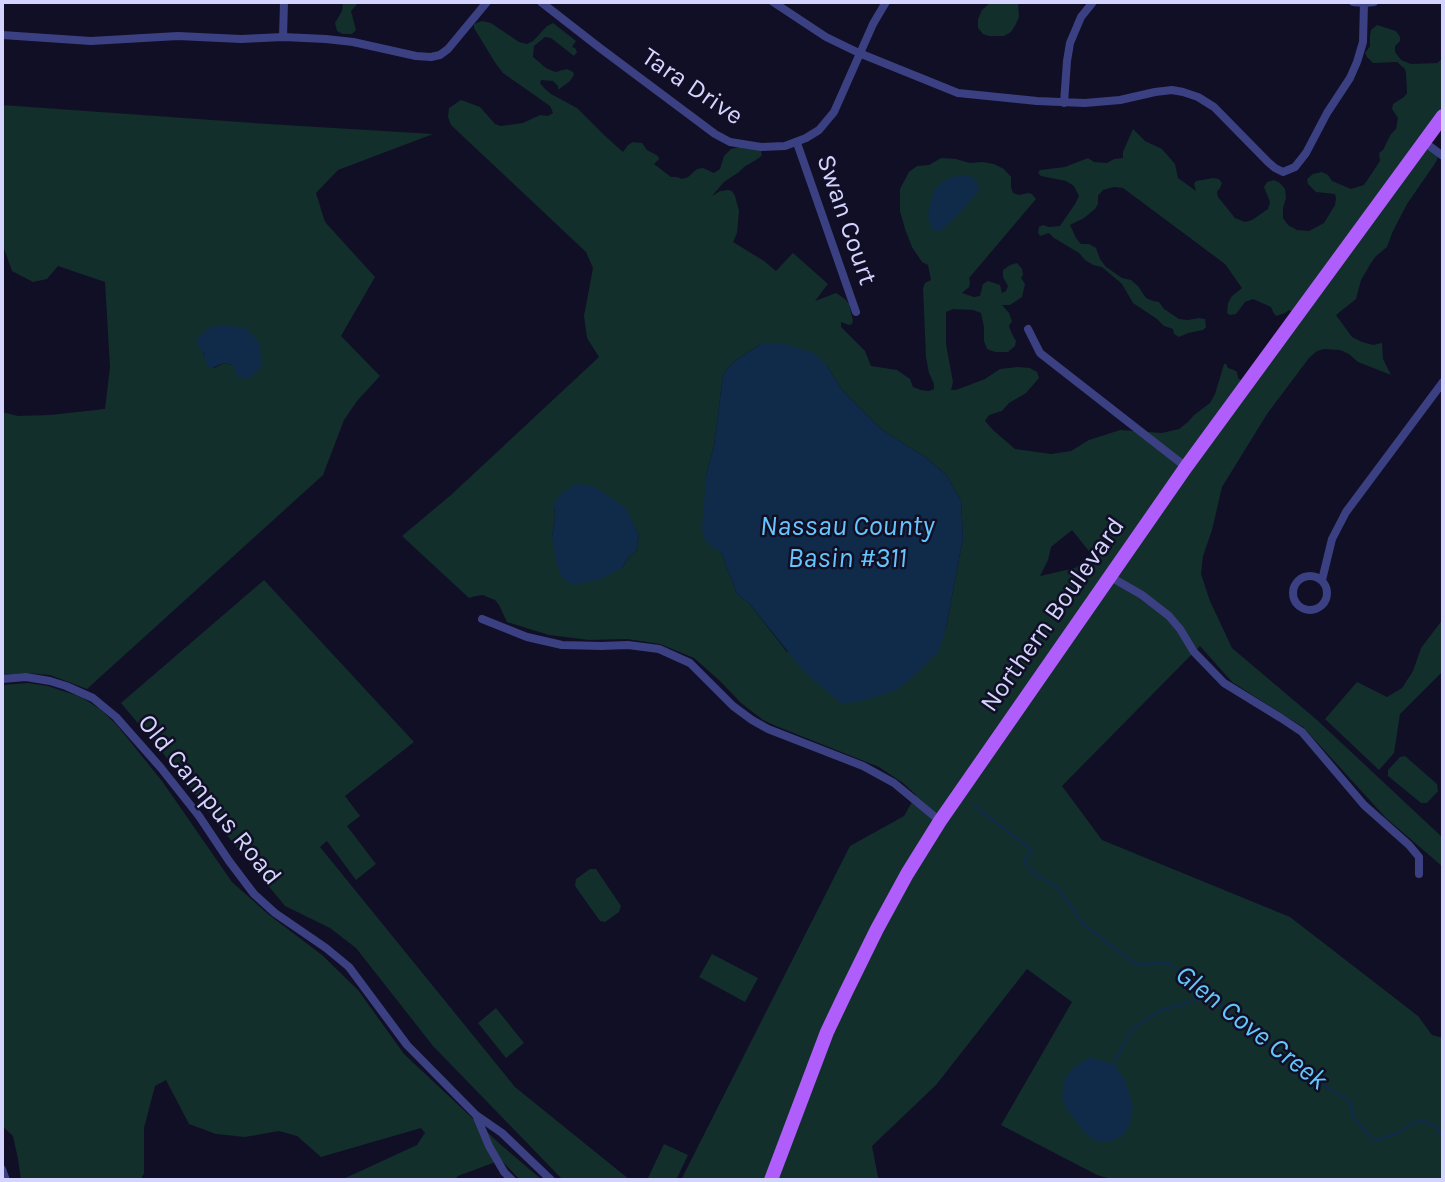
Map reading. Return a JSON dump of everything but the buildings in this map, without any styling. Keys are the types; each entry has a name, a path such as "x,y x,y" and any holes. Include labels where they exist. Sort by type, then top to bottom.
{"main road":[{"name":"Northern Boulevard","path":"771,1180 841,1002 883,918 940,821 1186,467 1443,116"}],"street":[{"path":"283,37 284,2"},
{"path":"2,35 91,41 178,36 326,39 431,58 448,49 486,2"},
{"name":"Tara Drive","path":"541,2 553,5 715,134 730,142 761,147 797,143 819,130 834,112 859,53 886,2"},
{"path":"773,2 826,37 859,53 971,96 1064,103 1101,102 1172,90 1183,92 1214,107 1275,168 1283,172 1295,167 1306,153 1327,113 1350,78 1361,52 1364,3"},
{"path":"1064,103 1070,43 1081,17 1093,2"},
{"path":"1353,2 1374,2"},
{"path":"1424,142 1443,156"},
{"name":"Swan Court","path":"797,143 856,312"},
{"path":"1028,329 1041,353 1186,467"},
{"path":"1322,580 1310,576 1296,583 1294,599 1301,608 1311,611 1322,607 1328,591 1322,580 1332,539 1346,512 1442,386"},
{"path":"1109,576 1142,595 1169,616 1194,652 1224,683 1302,732 1364,804 1414,851 1419,858 1419,874"},
{"path":"482,619 527,637 562,645 633,645 659,649 690,663 751,720 863,766 894,783 940,821"},
{"name":"Old Campus Road","path":"2,679 26,677 66,686 93,698 116,717 192,806 254,894 275,913 349,967 407,1045 476,1115 502,1133 551,1180"},
{"name":"Old Campus Road","path":"476,1115 489,1146 512,1180"},
{"path":"2,1169 6,1180"}],"green space":[{"path":"343,2 359,2 351,11 356,30 352,34 337,31 335,23 342,11"},
{"path":"991,2 1018,2 1019,17 1011,32 1004,36 989,36 978,28 982,10"},
{"path":"482,21 491,23 519,42 527,44 553,23 576,41 572,47 577,52 574,56 551,38 545,37 534,46 533,57 546,68 555,72 567,69 574,75 558,90 553,81 541,80 540,83 551,94 577,108 623,152 633,142 642,143 647,150 658,156 659,159 654,164 671,177 682,179 703,168 714,173 720,169 724,156 731,149 743,146 761,151 759,158 724,182 712,196 728,190 735,196 739,211 737,233 733,242 776,271 793,253 828,284 815,301 836,293 849,304 852,324 841,322 841,327 865,351 871,366 897,370 910,379 913,387 921,390 934,389 926,357 923,288 925,283 931,280 928,265 922,262 912,247 905,229 900,211 900,189 909,172 917,166 929,165 941,158 994,164 1004,169 1011,177 1013,193 1032,194 1036,199 969,278 969,287 962,293 980,296 983,284 988,281 1000,285 1002,293 1006,291 1008,286 1003,270 1017,263 1022,269 1021,278 1025,284 1022,297 1010,305 1002,305 1012,321 1009,326 1016,341 1015,346 1008,352 987,349 981,313 953,309 946,312 946,344 953,382 951,390 985,379 1000,369 1018,367 1037,372 1039,378 1026,393 1009,403 1002,411 989,415 985,421 1015,449 1051,454 1071,451 1089,440 1120,430 1162,433 1179,429 1210,403 1224,364 1237,372 1238,378 1246,384 1296,315 1289,310 1276,316 1271,307 1253,299 1245,302 1236,314 1230,315 1227,313 1228,303 1242,288 1225,264 1123,188 1103,190 1098,196 1095,209 1070,225 1076,238 1081,244 1096,248 1106,267 1122,278 1131,280 1146,298 1159,302 1179,319 1205,319 1206,327 1203,330 1179,337 1174,334 1173,329 1164,326 1133,303 1122,284 1102,267 1085,260 1049,233 1040,236 1039,227 1043,225 1060,226 1079,196 1074,186 1066,181 1041,176 1038,173 1040,170 1065,167 1088,158 1094,162 1107,163 1123,158 1133,129 1145,141 1162,149 1175,164 1178,178 1196,191 1196,181 1219,179 1222,183 1217,192 1218,197 1235,218 1245,222 1268,209 1270,202 1264,187 1267,182 1274,180 1280,183 1285,189 1286,198 1283,218 1297,230 1309,231 1324,223 1335,205 1336,198 1335,194 1316,192 1307,179 1322,172 1332,181 1351,189 1364,185 1380,161 1379,153 1396,129 1398,118 1392,109 1393,104 1407,93 1405,69 1397,62 1373,63 1367,57 1365,53 1370,46 1371,30 1377,25 1396,31 1400,41 1395,46 1395,52 1401,60 1411,64 1437,63 1442,59 1443,52 1443,116 1424,142 1438,157 1436,162 1407,204 1387,247 1375,257 1368,268 1361,280 1356,299 1336,315 1352,337 1373,345 1382,343 1383,359 1391,375 1358,362 1340,350 1324,349 1309,358 1267,414 1222,487 1203,556 1201,574 1210,601 1232,648 1317,720 1443,838 1443,867 1386,818 1303,727 1232,682 1200,646 1062,786 1102,840 1290,917 1418,1016 1432,1035 1443,1038 1443,1180 1114,1180 1097,1175 1001,1125 1072,1002 1027,969 936,1085 872,1146 878,1177 881,1180 681,1180 850,846 904,816 916,795 879,767 763,720 694,658 660,644 627,639 589,640 549,635 507,622 495,600 483,595 469,598 402,536 451,495 599,357 587,338 584,316 593,268 586,252 451,125 448,117 449,108 461,100 480,107 495,124 501,126 523,123 540,115 548,116 553,113 550,106 503,73 496,64 474,28 474,24","holes":["761,344 827,366 842,390 882,430 928,459 946,475 961,501 963,538 946,628 787,652 749,603 737,594 721,552 706,476 714,446 723,375 733,362","554,506 633,524 639,536 636,551 622,568 552,537","1072,530 1092,555 1075,568 1040,576 1051,547"]},
{"path":"2,105 433,134 338,170 316,193 325,222 375,277 341,336 380,376 344,420 323,475 87,689 50,675 2,675 2,412 18,416 105,409 110,367 105,282 58,266 47,279 33,282 12,271 2,243","holes":["203,351 262,366 224,363 214,368 204,357"]},
{"path":"264,580 414,742 345,796 360,816 347,826 376,864 356,880 327,841 320,847 515,1087 630,1180 563,1180 433,1046 356,948 330,928 285,906 121,703"},
{"path":"1443,619 1443,673 1400,714 1394,753 1379,770 1325,719 1357,682 1387,697 1402,688 1413,671 1421,648"},
{"path":"28,683 48,686 81,697 100,709 116,724 162,781 232,882 268,914 322,955 358,990 404,1054 542,1180 520,1180 501,1160 458,1176 454,1180 341,1180 417,1145 425,1133 421,1128 321,1157 297,1136 279,1131 245,1137 216,1134 189,1124 166,1080 155,1086 144,1128 144,1173 141,1180 21,1180 13,1136 2,1126 2,685"},
{"path":"1405,756 1437,784 1438,791 1427,803 1421,803 1388,776 1388,770 1400,757"},
{"path":"590,869 596,869 621,906 619,912 605,922 600,921 575,886 576,879"},
{"path":"712,954 758,978 745,1002 699,977"},
{"path":"496,1008 524,1043 506,1058 478,1023"},
{"path":"664,1144 688,1155 676,1180 647,1180"}],"water":[{"path":"967,175 977,181 979,191 945,228 936,232 931,228 928,213 935,188 951,177"},
{"path":"226,325 246,328 259,342 262,366 247,379 237,376 233,365 224,363 209,369 203,351 197,345 197,338 210,327"},
{"name":"Nassau County Basin #311","path":"782,343 814,353 827,366 842,390 882,430 928,459 946,475 961,501 963,538 946,628 938,652 896,690 859,702 841,703 805,673 749,603 737,594 721,552 705,540 702,529 706,476 714,446 723,375 733,362 761,344"},
{"path":"576,484 593,486 626,508 639,536 636,551 622,568 601,579 573,585 562,578 552,537 557,498"},
{"path":"1090,1057 1114,1065 1124,1078 1133,1107 1129,1127 1121,1137 1108,1142 1089,1137 1065,1106 1062,1095 1065,1078 1076,1066"}],"waterway":[{"name":"Glen Cove Creek","path":"974,805 1032,850 1024,861 1035,875 1056,886 1083,924 1135,964 1168,963 1302,1072 1351,1102 1352,1115 1374,1141 1395,1134 1419,1120 1436,1126 1443,1139"},
{"path":"1113,1066 1131,1030 1159,1011 1210,998"}]}
